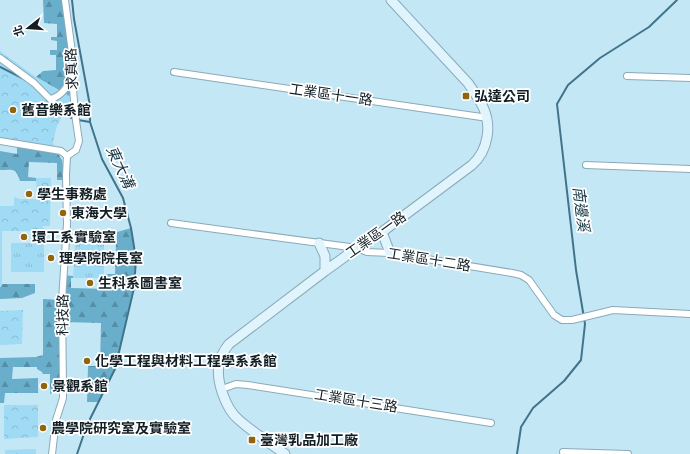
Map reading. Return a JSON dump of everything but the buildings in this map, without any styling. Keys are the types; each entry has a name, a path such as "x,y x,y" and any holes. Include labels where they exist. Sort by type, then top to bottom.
{"street":[{"name":"求真路","path":"65,0 73,60 72,76 78,146 76,150 67,156"},
{"name":"工業區一路","path":"285,454 237,419 229,408 222,389 218,367 221,357 229,344 325,271 382,232 478,159 487,140 489,126 488,118 481,101 468,83 391,0"},
{"path":"0,58 34,83 56,105 75,114"},
{"name":"工業區十一路","path":"174,72 488,118"},
{"path":"51,99 64,92 72,76"},
{"path":"627,76 690,78"},
{"path":"0,141 61,151 67,156"},
{"name":"科技路","path":"52,454 56,420 63,388 62,300 67,224 67,156"},
{"path":"586,165 690,168"},
{"name":"工業區十二路","path":"171,223 357,248 367,252 390,253 521,275 534,285 554,315 562,320 572,320 612,310 690,314"},
{"path":"382,232 390,253"},
{"path":"319,243 326,256 325,271"},
{"name":"工業區十三路","path":"222,389 236,384 248,385 491,423"},
{"path":"563,452 628,454"}],"green space":[{"path":"43,0 62,0 71,64 71,97 36,77 43,71 56,70 56,55 50,55 50,50 57,50 57,41 51,40 51,37 57,37 57,24 44,23"},
{"path":"0,51 36,77 71,97 56,129 53,143 57,152 0,142"},
{"path":"17,145 57,152 62,160 65,180 57,180 57,163 29,162 28,177 36,178 37,181 20,181 15,171 0,170 0,151 17,154"},
{"path":"36,178 51,178 50,226 42,226 47,231 2,231 2,284 0,287 0,206 14,206 14,197 20,199 37,199"},
{"path":"131,228 136,259 134,288 115,369 98,402 87,402 88,366 100,366 101,323 63,322 63,388 50,394 50,374 43,374 37,369 37,367 13,367 12,379 38,378 38,393 5,393 4,403 0,403 0,358 36,357 43,355 43,299 62,300 63,275 73,276 73,278 71,278 71,288 108,289 109,278 104,274 115,274 116,243 105,243 104,241 117,241 117,232"},
{"path":"84,241 104,241 104,274 109,278 73,278 75,244"},
{"path":"11,243 44,243 44,272 11,272"},
{"path":"2,284 35,284 35,293 22,298 0,299 0,287"},
{"path":"23,310 22,344 0,345 0,311"},
{"path":"4,405 38,405 38,437 4,439"},
{"path":"36,449 36,454 5,454 5,450"}],"waterway":[{"name":"東大溝","path":"72,0 74,19 90,106 90,122 102,159 123,198 131,228 136,259 134,288 115,369 87,425 77,454"},
{"name":"南邊溪","path":"517,454 521,427 533,408 564,381 581,360 585,324 576,270 557,104 568,85 600,58 649,27 677,0"},
{"path":"0,67 26,80"},
{"path":"46,99 53,109 74,119"},
{"path":"78,120 90,122"}],"place":[{"name":"弘達公司","path":"466,96"},
{"name":"舊音樂系館","path":"13,110"},
{"name":"學生事務處","path":"29,194"},
{"name":"東海大學","path":"63,213"},
{"name":"環工系實驗室","path":"24,237"},
{"name":"理學院院長室","path":"51,258"},
{"name":"生科系圖書室","path":"90,283"},
{"name":"化學工程與材料工程學系系館","path":"87,361"},
{"name":"景觀系館","path":"44,386"},
{"name":"農學院研究室及實驗室","path":"43,428"},
{"name":"臺灣乳品加工廠","path":"252,440"}]}
